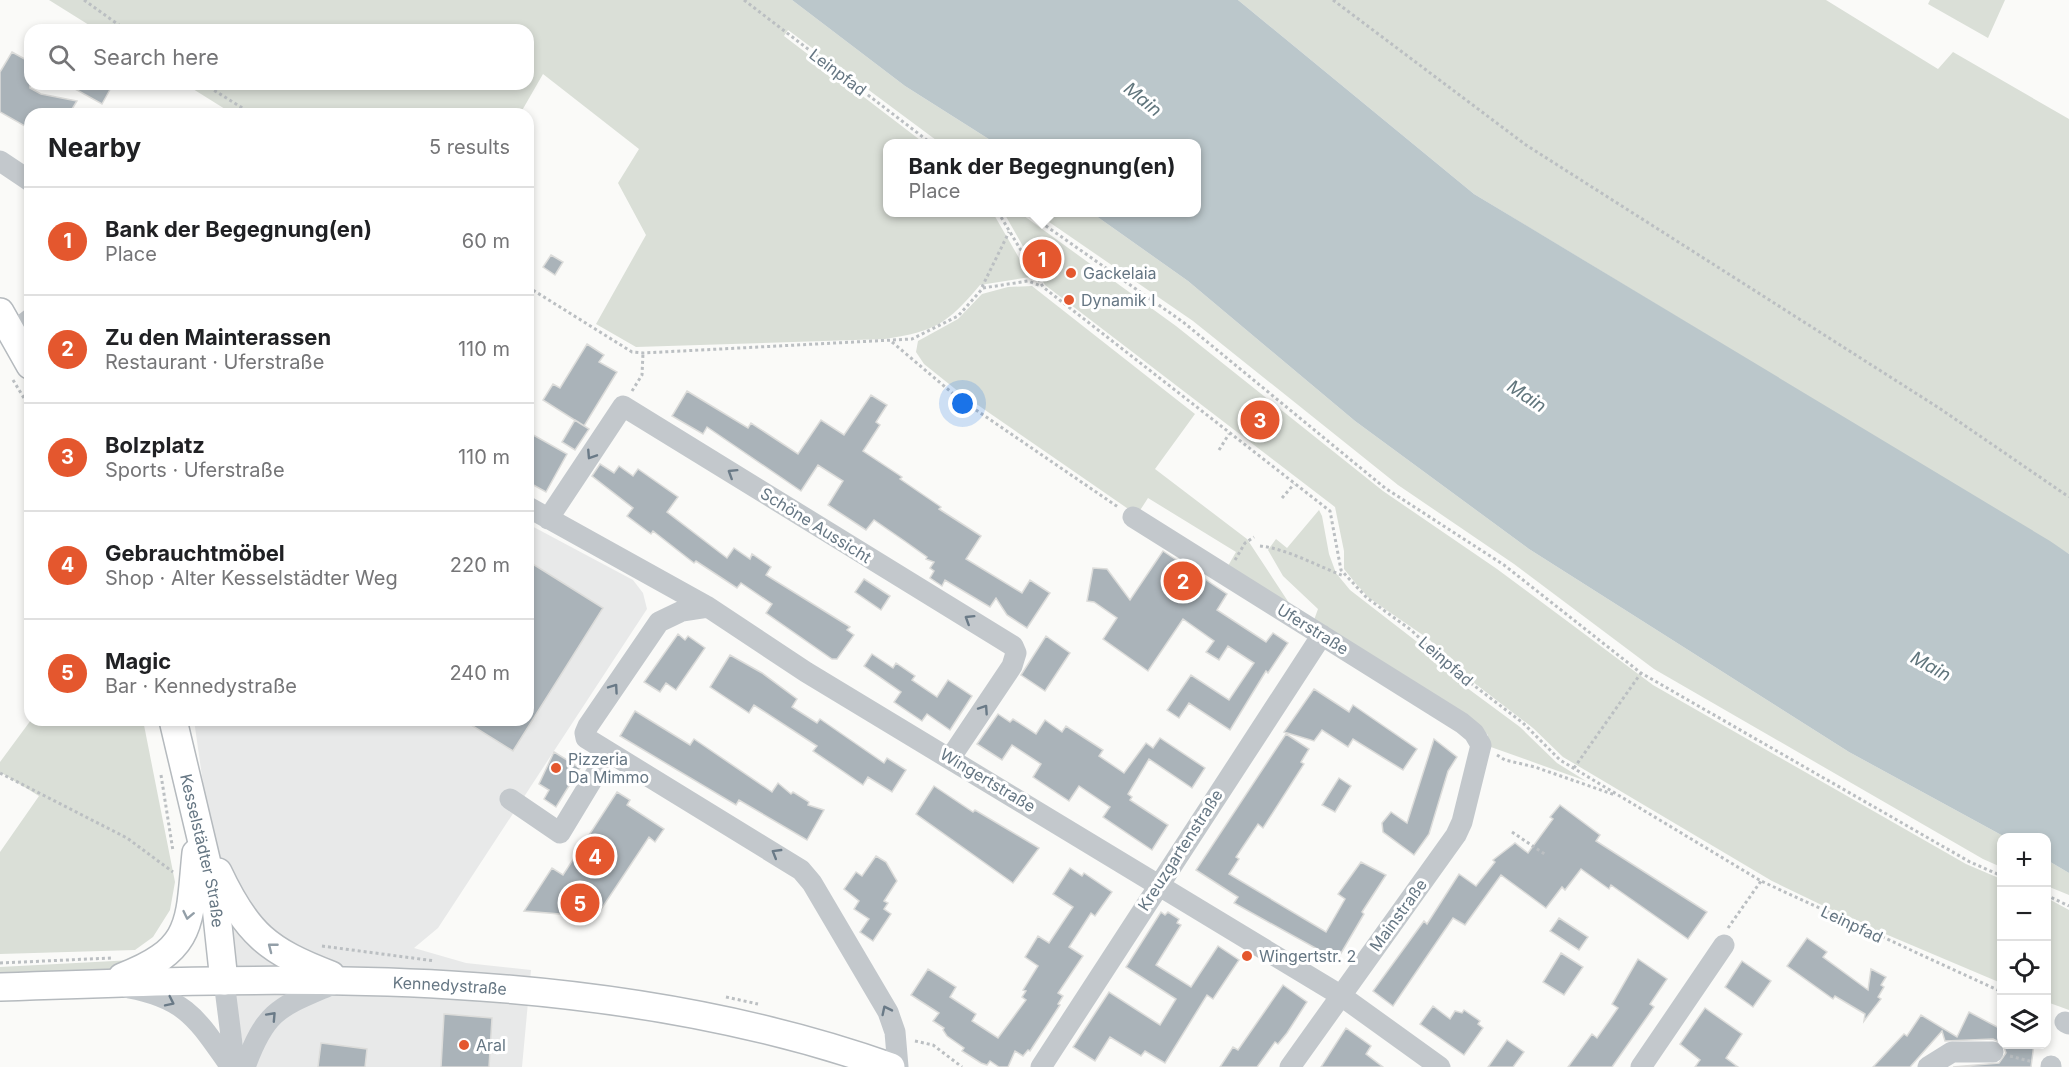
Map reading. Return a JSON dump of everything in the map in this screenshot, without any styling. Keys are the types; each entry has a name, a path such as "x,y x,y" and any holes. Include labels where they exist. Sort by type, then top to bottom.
{"main road":[{"path":"14,322 21,372"},
{"name":"Kesselstädter Straße","path":"174,726 196,828 215,897 224,981"},
{"path":"196,828 228,892 245,920 264,941 286,957 344,980"},
{"path":"105,983 157,962 178,944 186,928 191,905 196,828"},
{"name":"Kennedystraße","path":"0,987 105,983 344,980 510,991 660,1008 734,1020 799,1036 891,1067"}],"street":[{"path":"0,161 24,177"},
{"path":"548,519 623,406"},
{"name":"Schöne Aussicht","path":"623,406 1012,646 1016,653 1012,666 951,757"},
{"name":"Wingertstraße","path":"534,511 708,608 806,672 1158,883 1340,995 1440,1067"},
{"name":"Uferstraße","path":"1133,517 1462,723 1479,740 1480,750"},
{"path":"708,608 682,611 659,622 588,726 585,733 586,738 801,870 812,882 888,1012 895,1032 898,1067"},
{"name":"Kreuzgartenstraße","path":"1041,1067 1158,883 1322,635"},
{"name":"Mainstraße","path":"1290,1067 1456,835 1462,822 1480,750"},
{"path":"510,799 560,832 609,752"},
{"path":"1641,1067 1724,945"},
{"path":"245,1067 252,1048 269,1017 294,1000 344,980"},
{"path":"224,981 233,1067"},
{"path":"105,983 147,991 194,1015 233,1067"},
{"path":"1928,1067 1952,1052 1994,1052"}],"path":[{"path":"84,0 118,24"},
{"name":"Leinpfad","path":"744,0 925,139"},
{"path":"1333,0 1526,145 1939,408 2069,497"},
{"path":"214,90 242,108"},
{"path":"1001,217 1043,287"},
{"path":"1032,217 1183,322 1385,488 1504,565 1641,673 1970,862 1997,874"},
{"path":"534,291 632,352 892,342 912,339 958,315 981,291 1010,232"},
{"path":"981,291 1028,281 1043,287 1330,511 1341,570 1345,577"},
{"path":"892,342 957,397 1133,517"},
{"path":"623,406 642,375 643,353"},
{"path":"1219,450 1229,434"},
{"path":"1282,498 1294,484"},
{"path":"1245,543 1254,537"},
{"path":"1260,546 1277,548 1290,556 1345,577"},
{"name":"Leinpfad","path":"1345,577 1367,598 1411,630 1455,671 1523,723 1560,759 1574,768 1761,881 1997,990"},
{"path":"1574,768 1641,673"},
{"path":"1505,760 1535,767 1622,798"},
{"path":"160,765 173,852"},
{"path":"0,773 127,838 176,875 175,863"},
{"path":"1512,832 1546,855"},
{"path":"1724,945 1728,928 1761,881"},
{"path":"2051,897 2069,906"},
{"path":"0,963 119,958"},
{"path":"1994,1052 2051,1066"}],"shaded area":[{"path":"49,0 792,0 905,86 989,139 935,139 788,30 784,36 919,139 883,139 883,217 995,217 1030,277 980,285 958,309 939,324 902,336 885,339 636,347 596,324 646,235 618,183 639,149 543,74 534,90 534,24 87,24"},
{"path":"1238,0 1826,0 1938,69 1953,52 2069,119 2069,554 1474,194"},
{"path":"1930,0 2005,0 1988,38 1928,4"},
{"path":"195,90 534,90 523,108 223,108"},
{"path":"1006,217 1026,217 1176,326 1383,491 1497,569 1653,685 1966,864 1997,877 1997,981 1857,922 1772,881 1563,757 1533,728 1456,669 1430,640 1369,598 1357,585 1344,569 1344,551 1335,507 1045,285"},
{"path":"1042,217 1098,217 1188,281 1355,421 1529,549 1849,752 1998,833 1997,865 1654,669 1514,564 1398,485 1193,321"},
{"path":"1032,286 1195,414 1155,469 1247,539 1289,603 1228,566 1236,552 1148,498 1137,515 959,392 924,364 916,352 918,341 958,319 982,294 1008,287"},
{"path":"1319,510 1329,554 1336,573 1350,590 1425,648 1451,676 1520,727 1557,763 1586,781 1488,746 1488,735 1468,720 1314,620 1318,609 1283,576 1268,550 1276,539 1287,548"},
{"path":"534,527 633,580 643,593 647,609 438,928 414,948 466,963 531,970 522,1067 247,1067 231,980 195,726 534,726"},
{"path":"27,726 144,726 175,882 170,910 153,937 135,950 0,954 0,852 39,796 0,772 0,762"},
{"path":"2051,862 2069,873 2069,895 2051,888"},
{"path":"2051,900 2069,910 2069,1010 2051,1003"},
{"path":"169,945 111,970 0,974 0,967 133,960"}],"water":[{"name":"Main","path":"792,0 1238,0 1474,194 2050,541 2069,554 2069,873 2051,862 2051,833 1998,833 1849,752 1529,549 1355,421 1188,281 1098,217 1201,217 1201,139 989,139 905,86"}],"building":[{"path":"12,52 24,59 24,90 34,90 41,94 77,101 73,108 24,108 24,126 0,112 0,72"},
{"path":"77,90 110,90 102,104"},
{"path":"551,255 563,262 555,275 543,267"},
{"path":"587,344 604,355 599,362 617,372 584,426 543,400 553,384 560,388"},
{"path":"687,391 748,428 751,423 798,454 821,420 844,435 871,395 887,405 876,422 880,425 863,451 902,477 900,479 941,507 939,509 981,536 966,559 1022,593 1030,580 1050,593 1027,628 1007,615 996,598 990,607 945,580 942,586 930,578 934,571 930,568 934,562 926,559 927,557 906,542 874,520 866,530 828,505 843,481 818,465 801,491 707,427 703,434 672,416"},
{"path":"575,420 589,429 575,450 562,442"},
{"path":"534,435 567,454 546,492 534,485"},
{"path":"600,464 614,473 619,466 633,476 638,469 678,497 667,512 727,558 734,548 750,559 752,554 771,567 766,575 850,627 847,630 854,635 837,659 832,659 766,613 772,604 741,583 737,588 696,561 694,563 653,531 651,534 627,516 633,508 592,476"},
{"path":"1163,551 1227,594 1217,610 1266,642 1273,633 1288,643 1268,673 1266,671 1230,730 1189,703 1179,718 1167,710 1191,675 1229,700 1254,663 1228,646 1219,660 1206,652 1214,641 1183,619 1148,671 1103,639 1117,618 1094,602 1087,601 1093,568 1107,569 1130,600"},
{"path":"534,565 603,608 534,718"},
{"path":"864,579 890,596 881,610 855,592"},
{"path":"678,634 685,640 688,636 705,648 676,690 666,683 660,692 644,682"},
{"path":"1046,636 1070,653 1045,691 1021,675"},
{"path":"872,654 893,668 896,663 915,676 912,680 937,697 948,680 972,696 950,730 927,714 922,721 894,702 901,692 864,666"},
{"path":"730,655 762,673 797,699 792,707 817,723 820,719 884,763 887,758 906,770 892,792 868,777 863,785 813,751 817,746 754,705 749,713 710,687"},
{"path":"1314,689 1349,712 1353,705 1417,749 1403,770 1353,739 1348,747 1322,730 1314,741 1284,732"},
{"path":"635,711 690,745 694,739 772,792 778,783 791,794 793,792 809,802 808,805 824,810 807,840 739,800 736,805 620,736"},
{"path":"998,714 1010,722 1013,719 1036,734 1045,720 1062,732 1066,726 1103,750 1099,756 1124,773 1146,743 1153,748 1160,738 1205,768 1192,788 1149,759 1128,794 1132,797 1130,800 1168,825 1152,850 1103,817 1110,807 1079,786 1069,801 1033,777 1041,764 1012,745 1002,760 977,744"},
{"path":"473,726 529,726 513,751"},
{"path":"1286,734 1309,749 1301,762 1304,764 1263,828 1258,824 1236,857 1239,859 1229,874 1326,932 1345,899 1338,894 1361,862 1386,875 1362,912 1364,914 1337,960 1234,903 1238,897 1196,870"},
{"path":"1434,739 1457,757 1448,771 1429,834 1414,855 1383,832 1382,823 1391,812 1407,823"},
{"path":"554,752 580,768 556,807 544,799 549,790 539,784"},
{"path":"1339,778 1351,786 1335,812 1322,805"},
{"path":"934,786 973,812 975,810 1039,848 1013,883 916,814"},
{"path":"617,792 630,800 627,805 664,829 655,842 649,837 596,917 524,911 552,868 563,875"},
{"path":"1560,805 1600,835 1596,841 1707,912 1688,939 1611,885 1609,889 1581,869 1565,890 1562,887 1546,908 1501,875 1465,925 1453,918 1393,1006 1373,991 1424,921 1427,924 1459,874 1476,886 1495,862 1493,860 1515,843 1528,853 1553,819 1550,817"},
{"path":"876,856 886,862 897,881 884,901 888,903 884,909 891,914 873,941 860,932 869,919 854,909 859,901 844,889 856,872 862,876"},
{"path":"1070,868 1082,876 1084,873 1112,892 1095,916 1091,913 1069,947 1083,956 1058,993 1063,996 1058,1004 1060,1005 1030,1051 1028,1050 1023,1056 1015,1051 1008,1067 999,1067 990,1061 987,1065 981,1063 962,1051 964,1048 947,1036 944,1028 933,1021 939,1013 911,995 928,969 956,987 950,997 976,1014 972,1021 998,1038 1026,1000 1022,997 1026,991 1023,990 1038,966 1025,957 1038,936 1049,943 1073,907 1053,894"},
{"path":"1161,912 1165,915 1168,912 1179,919 1177,923 1181,925 1156,965 1191,987 1218,946 1239,960 1213,999 1207,995 1165,1063 1145,1051 1141,1056 1110,1037 1095,1061 1073,1047 1109,992 1160,1025 1176,999 1126,967"},
{"path":"1559,918 1588,937 1579,950 1550,931"},
{"path":"1807,938 1827,952 1823,957 1868,990 1871,969 1886,977 1881,985 1884,987 1878,997 1881,999 1864,1021 1865,1014 1835,996 1833,999 1787,966"},
{"path":"1561,953 1583,967 1564,995 1543,982"},
{"path":"1638,959 1667,979 1650,1004 1654,1007 1612,1067 1568,1067 1592,1034 1597,1038 1618,1008 1612,1004"},
{"path":"1742,961 1771,981 1753,1007 1725,987"},
{"path":"1283,985 1307,1002 1287,1033 1278,1044 1275,1042 1257,1067 1220,1067 1233,1047 1238,1050"},
{"path":"1433,1006 1450,1019 1455,1011 1462,1013 1464,1010 1480,1021 1478,1024 1483,1028 1464,1055 1420,1024"},
{"path":"1705,1008 1742,1034 1726,1058 1738,1067 1695,1067 1700,1060 1680,1044"},
{"path":"1969,1012 1997,1027 1997,1041 1993,1039 1945,1041 1942,1031 1910,1067 1873,1067 1904,1034 1907,1036 1921,1015 1957,1037"},
{"path":"444,1014 492,1018 489,1067 441,1067"},
{"path":"1346,1028 1371,1046 1366,1054 1383,1067 1321,1067"},
{"path":"1507,1040 1524,1052 1513,1067 1488,1067"},
{"path":"321,1043 367,1049 365,1067 318,1067"},
{"path":"2005,1049 2033,1049 2031,1067 1953,1067 1999,1063 2006,1053"}],"place":[{"name":"Bank der Begegnung(en)","path":"1042,259"},
{"name":"Gackelaia","path":"1071,273"},
{"name":"Dynamik I","path":"1069,300"},
{"name":"Bolzplatz","path":"1260,420"},
{"name":"Zu den Mainterassen","path":"1183,581"},
{"name":"Pizzeria Da Mimmo","path":"556,768"},
{"name":"Gebrauchtmöbel","path":"595,856"},
{"name":"Magic","path":"580,903"},
{"name":"Wingertstr. 2","path":"1247,956"},
{"name":"Aral","path":"464,1045"}]}
